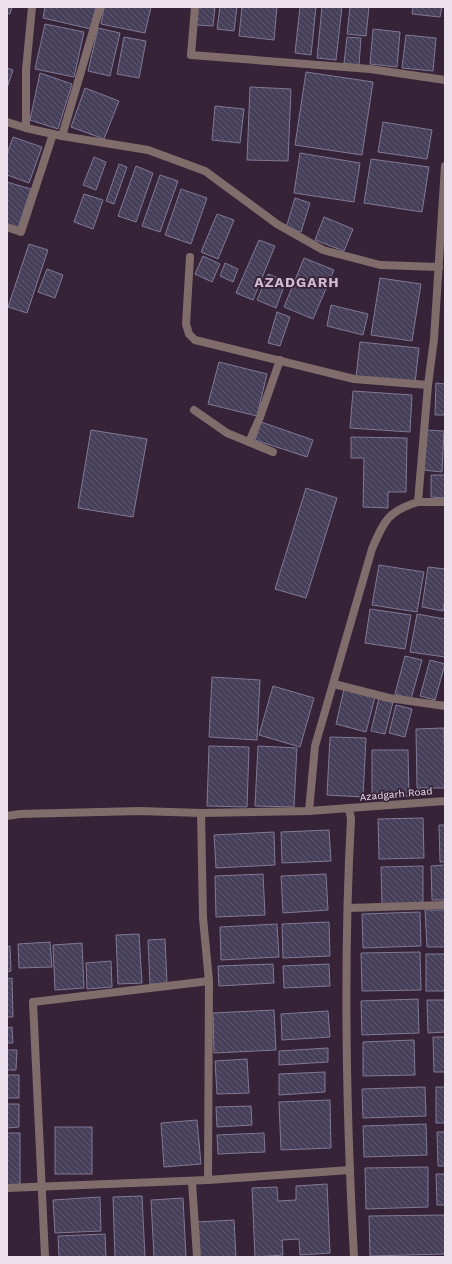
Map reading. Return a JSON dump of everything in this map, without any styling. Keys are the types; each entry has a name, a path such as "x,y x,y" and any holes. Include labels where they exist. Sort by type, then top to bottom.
{"street":[{"path":"26,128 26,70 32,7"},
{"path":"62,136 100,7"},
{"path":"195,7 191,55 370,69 445,80"},
{"path":"7,122 62,136 148,150 205,170 277,224 323,250 380,265 438,267"},
{"path":"7,227 21,232 52,134"},
{"path":"418,502 428,385 434,339 438,267 443,228 445,166"},
{"path":"190,257 186,324 189,334 195,340 354,379 428,385"},
{"path":"249,442 260,417 280,360"},
{"path":"194,410 228,433 273,452"},
{"path":"309,811 315,746 372,549 383,524 400,507 418,502 445,502"},
{"path":"334,684 389,698 445,706"},
{"name":"Azadgarh Road","path":"7,816 20,814 140,811 201,813 309,811 445,801"},
{"path":"349,808 351,819 346,968 350,1170 354,1257"},
{"path":"201,813 203,918 209,981 208,1180"},
{"path":"348,908 445,905"},
{"path":"45,1257 33,1002 209,981"},
{"path":"7,1188 192,1182 350,1170"},
{"path":"192,1182 197,1257"}],"building":[{"path":"7,7 12,7 10,14 7,13"},
{"path":"45,7 96,7 91,29 43,18"},
{"path":"104,7 151,7 145,33 101,24"},
{"path":"198,7 215,7 213,26 196,25"},
{"path":"220,7 237,7 234,31 217,29"},
{"path":"242,7 277,7 274,40 239,36"},
{"path":"300,7 316,7 311,55 295,53"},
{"path":"322,7 342,7 336,60 317,58"},
{"path":"350,7 369,7 366,36 347,34"},
{"path":"413,7 442,7 440,17 412,14"},
{"path":"45,24 84,32 74,77 35,69"},
{"path":"98,28 120,33 110,76 88,71"},
{"path":"373,29 400,32 397,67 370,64"},
{"path":"406,35 436,38 433,71 402,68"},
{"path":"124,37 146,41 139,78 117,74"},
{"path":"347,37 361,38 359,65 344,63"},
{"path":"7,68 13,70 7,88"},
{"path":"306,72 373,82 362,155 295,145"},
{"path":"40,73 72,84 58,129 30,120"},
{"path":"250,87 291,89 288,161 247,160"},
{"path":"85,88 119,101 104,139 71,127"},
{"path":"215,106 244,109 240,143 212,140"},
{"path":"383,122 432,130 427,159 378,152"},
{"path":"13,137 42,147 29,183 7,175 7,154"},
{"path":"300,153 360,163 354,202 294,193"},
{"path":"94,157 106,162 96,190 83,185"},
{"path":"371,159 429,167 422,212 364,203"},
{"path":"119,164 127,167 114,204 106,201"},
{"path":"136,166 153,173 136,222 118,216"},
{"path":"160,175 178,181 160,232 142,226"},
{"path":"7,182 31,189 18,228 7,225"},
{"path":"181,189 207,198 191,244 165,235"},
{"path":"84,194 103,200 93,229 74,222"},
{"path":"295,198 310,203 301,232 286,228"},
{"path":"217,214 234,220 218,259 201,252"},
{"path":"324,217 353,229 344,251 315,240"},
{"path":"259,240 275,246 253,300 236,293"},
{"path":"29,244 48,250 27,313 8,307"},
{"path":"203,256 220,264 212,282 195,274"},
{"path":"304,258 334,270 313,319 284,307"},
{"path":"225,263 238,269 233,282 220,276"},
{"path":"47,269 63,275 55,298 38,292"},
{"path":"268,274 286,281 276,308 257,300"},
{"path":"380,278 421,284 412,341 371,335"},
{"path":"331,305 368,314 363,335 327,326"},
{"path":"277,312 290,317 280,346 268,343"},
{"path":"360,342 419,348 415,383 356,377"},
{"path":"219,362 267,374 257,416 208,404"},
{"path":"436,383 445,384 445,415 435,415"},
{"path":"353,391 412,395 410,432 350,428"},
{"path":"261,422 313,440 307,457 255,440"},
{"path":"91,430 147,439 133,517 78,508"},
{"path":"426,430 444,431 442,472 423,470"},
{"path":"351,437 407,438 406,492 388,492 388,508 363,507 364,458 351,458"},
{"path":"431,475 445,475 445,498 431,497"},
{"path":"306,488 337,498 306,598 275,589"},
{"path":"379,565 424,572 417,612 372,605"},
{"path":"428,567 445,569 445,599 443,611 422,607"},
{"path":"370,609 411,615 405,649 365,643"},
{"path":"417,614 445,619 445,657 410,652"},
{"path":"405,656 422,660 411,699 395,694"},
{"path":"430,660 445,664 435,700 420,696"},
{"path":"212,677 260,680 257,740 209,737"},
{"path":"273,686 314,698 300,747 259,735"},
{"path":"344,689 375,697 366,732 336,724"},
{"path":"379,698 393,702 385,734 371,731"},
{"path":"396,705 412,709 405,737 389,733"},
{"path":"444,728 445,788 417,788 416,729"},
{"path":"330,737 366,738 363,797 327,795"},
{"path":"209,746 249,747 247,807 207,806"},
{"path":"258,746 297,748 294,807 255,806"},
{"path":"372,750 408,750 409,796 372,797"},
{"path":"423,818 424,858 379,859 378,819"},
{"path":"439,825 445,825 445,862 440,862"},
{"path":"329,830 331,861 282,863 281,832"},
{"path":"274,832 275,865 216,868 214,835"},
{"path":"445,865 445,900 432,900 431,866"},
{"path":"423,866 423,904 382,905 381,867"},
{"path":"263,874 265,915 216,917 215,876"},
{"path":"326,874 328,910 283,913 281,876"},
{"path":"425,910 445,910 445,947 427,947"},
{"path":"420,912 421,946 363,948 362,914"},
{"path":"329,922 330,956 283,958 282,924"},
{"path":"277,924 279,957 221,960 220,927"},
{"path":"139,934 142,983 118,984 116,935"},
{"path":"165,939 167,984 150,984 148,940"},
{"path":"50,942 52,967 19,968 18,944"},
{"path":"82,943 84,988 55,990 53,945"},
{"path":"10,946 11,971 7,972 7,947"},
{"path":"420,952 421,990 362,991 361,953"},
{"path":"426,954 445,954 445,991 426,991"},
{"path":"111,961 112,987 87,989 86,963"},
{"path":"273,964 274,983 219,986 218,966"},
{"path":"329,964 330,986 284,988 283,966"},
{"path":"12,978 13,1017 7,1017 7,979"},
{"path":"418,999 419,1033 362,1035 361,1001"},
{"path":"427,1000 445,1000 445,1032 428,1033"},
{"path":"274,1010 276,1050 214,1053 213,1013"},
{"path":"328,1011 330,1037 282,1040 281,1014"},
{"path":"12,1027 13,1043 7,1043 7,1028"},
{"path":"433,1037 445,1037 445,1072 434,1072"},
{"path":"414,1040 415,1075 363,1076 363,1042"},
{"path":"328,1048 328,1062 279,1065 279,1051"},
{"path":"7,1050 17,1050 16,1070 7,1070"},
{"path":"247,1059 249,1093 217,1094 215,1061"},
{"path":"325,1072 325,1092 279,1095 279,1074"},
{"path":"7,1075 19,1075 19,1098 7,1098"},
{"path":"425,1087 426,1116 363,1118 362,1089"},
{"path":"436,1087 445,1087 445,1123 436,1123"},
{"path":"330,1100 331,1148 281,1150 279,1102"},
{"path":"7,1104 19,1104 19,1127 7,1128"},
{"path":"251,1106 252,1125 217,1127 216,1107"},
{"path":"197,1120 201,1164 164,1167 161,1123"},
{"path":"426,1124 427,1155 364,1157 363,1126"},
{"path":"55,1127 92,1127 92,1174 55,1174"},
{"path":"437,1132 445,1132 445,1166 438,1166"},
{"path":"7,1133 20,1133 20,1185 7,1185"},
{"path":"264,1133 265,1152 218,1154 217,1135"},
{"path":"428,1167 428,1207 366,1209 365,1168"},
{"path":"436,1174 445,1174 445,1205 437,1205"},
{"path":"327,1184 330,1253 300,1255 299,1239 282,1240 283,1255 255,1257 252,1188 277,1187 278,1201 296,1200 296,1186"},
{"path":"142,1196 145,1257 115,1257 113,1197"},
{"path":"100,1197 101,1231 55,1233 53,1200"},
{"path":"183,1198 186,1257 154,1257 151,1200"},
{"path":"445,1215 445,1254 370,1256 369,1216"},
{"path":"234,1220 236,1257 198,1257 197,1222"},
{"path":"105,1234 106,1257 59,1257 58,1236"}],"district":[{"name":"AZADGARH","path":"297,282"}]}
